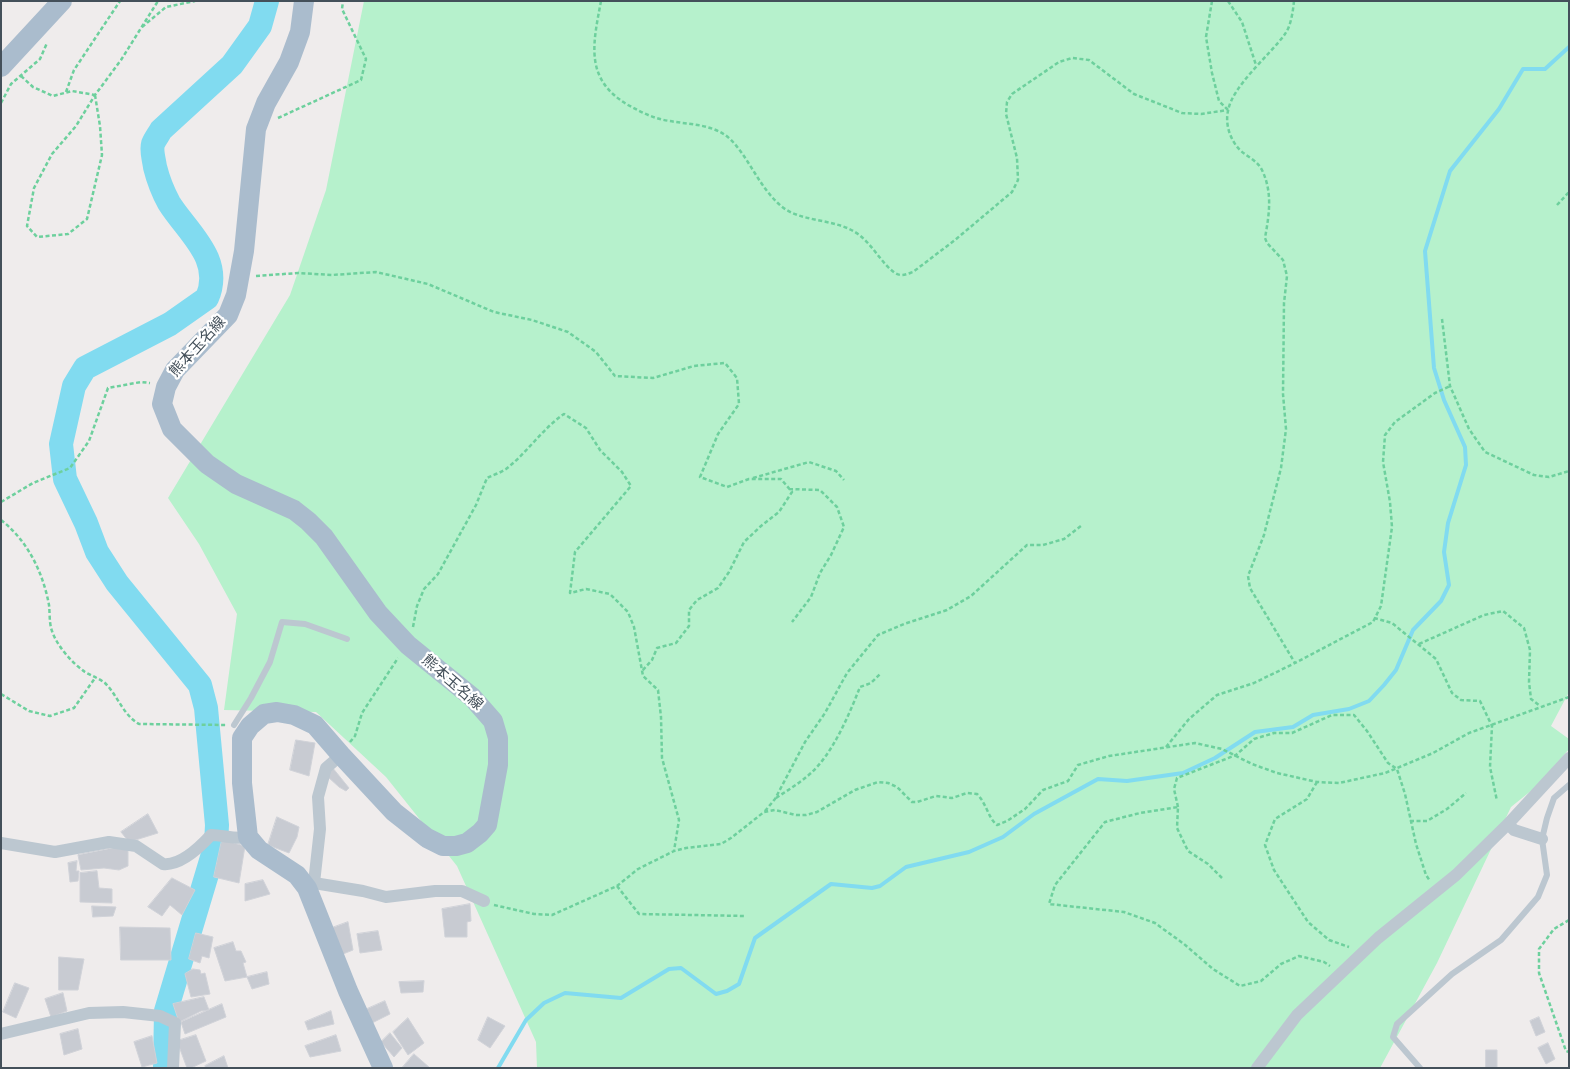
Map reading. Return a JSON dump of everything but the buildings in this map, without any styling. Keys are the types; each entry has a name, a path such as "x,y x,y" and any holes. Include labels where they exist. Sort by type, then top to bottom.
{"main road":[{"path":"1,67 62,1"},
{"name":"熊本玉名線","path":"248,837 241,760 242,738 250,726 264,714 277,712 294,715 315,725 340,755 394,812 427,838 443,846 456,846 468,843 480,834 487,825 498,765 498,738 493,721 472,697 408,645 378,613 324,538 308,521 294,510 236,484 207,464 172,429 162,404 166,387 174,370 228,315 236,295 244,251 256,129 266,103 289,62 300,32 304,1"},
{"path":"248,837 259,850 277,860 310,885 348,991 383,1068"}],"street":[{"path":"340,755 326,768 318,797 320,828 310,885 363,891 386,897 436,892 462,892 484,901"},
{"path":"1257,1068 1297,1015 1378,938 1456,875 1508,824 1569,758"},
{"path":"1508,824 1514,830 1542,839"},
{"path":"1,843 55,852 110,842 136,846 163,864 168,864 195,852 218,835 238,839 248,837"},
{"path":"1,1034 89,1013 123,1012 165,1018 174,1023 173,1068"}],"lane":[{"path":"234,725 270,662 282,622 305,624 347,640"},
{"path":"1420,1068 1393,1037 1397,1024 1452,974 1501,940 1538,897 1547,875 1542,839 1547,818 1554,798 1569,785"}],"path":[{"path":"66,92 74,70 120,1"},
{"path":"95,95 102,155 87,219 68,234 37,237 27,226 34,188 52,154 76,126 95,95 121,60 158,1"},
{"path":"139,30 166,7 195,1"},
{"path":"256,129 361,80 366,59 342,10 343,1"},
{"path":"601,1 593,41 596,66 604,87 621,101 645,115 667,121 710,126 732,141 769,195 782,207 806,217 848,227 861,236 896,273 905,275 913,272 1012,192 1018,180 1018,158 1006,114 1007,102 1012,94 1059,62 1072,58 1089,60 1134,94 1182,113 1201,114 1228,110"},
{"path":"1212,1 1206,37 1219,101 1228,110"},
{"path":"1228,1 1242,22 1256,65"},
{"path":"1294,1 1286,33 1256,65 1237,92 1228,110 1231,137 1240,150 1257,163 1262,171 1270,203 1265,238 1267,243 1283,260 1287,276 1284,303 1283,394 1285,439 1281,468 1264,535 1248,576 1250,588 1295,663"},
{"path":"21,76 33,86 53,96 72,91 95,95"},
{"path":"1557,205 1569,192"},
{"path":"240,278 298,273 332,275 376,272 428,284 494,312 532,320 568,332 596,352 616,376 653,378 694,366 725,364 736,378 739,404 718,434 700,477 726,487 809,462 836,471 844,480"},
{"path":"1442,319 1450,386 1469,429 1485,452 1534,475 1549,478 1569,471"},
{"path":"1,502 33,483 70,468 89,441 108,388 141,382 166,387"},
{"path":"1165,748 1189,719 1217,695 1254,683 1373,622 1381,606 1392,527 1383,462 1385,435 1395,422 1435,393 1450,386"},
{"path":"340,755 354,736 362,713 373,695 408,645 417,606 424,589 438,574 476,505 487,478 504,470 535,442 552,422 564,414 586,428 600,450 622,472 631,486 575,552 570,592 586,589 610,594 628,612 634,627 643,676 658,690 662,758 679,820 674,851"},
{"path":"642,671 652,660 657,648 676,643 688,626 689,610 697,600 718,588 729,572 744,542 760,526 779,512 792,492 780,479 749,479"},
{"path":"789,489 820,490 837,507 844,527 831,555 820,572 811,597 792,622"},
{"path":"1,520 27,546 41,576 52,630 59,646 83,670 105,684 130,719 139,724 214,724"},
{"path":"484,901 498,907 534,914 552,915 616,886 638,869 674,851 721,844 731,838 764,812 775,799 805,742 825,713 846,673 878,635 947,610 970,596 1027,545 1064,540 1081,526"},
{"path":"1419,644 1484,615 1502,611 1524,628 1530,650 1529,682 1531,699 1541,706"},
{"path":"1374,618 1392,623 1414,639 1436,659 1456,698 1480,701 1492,726 1490,767 1497,801"},
{"path":"775,799 811,773 823,760 844,723 860,687 871,683 880,674"},
{"path":"1,694 29,711 50,716 74,708 95,678"},
{"path":"764,812 775,810 796,815 806,815 817,812 855,790 878,782 888,783 897,788 912,802 936,796 952,798 967,793 977,794 984,801 993,821 997,824 1007,821 1025,809 1043,790 1068,780 1078,765 1109,756 1195,743 1231,752 1252,764 1276,773 1317,782 1339,783 1397,769 1433,754 1469,733 1569,697"},
{"path":"1222,878 1208,864 1188,850 1177,828 1178,807 1174,789 1177,778 1236,755 1254,739 1274,733 1292,733 1332,714 1354,715 1388,763 1397,769 1426,875 1438,890"},
{"path":"1317,782 1307,799 1274,819 1265,845 1274,870 1308,922 1330,940 1355,950"},
{"path":"1410,821 1426,820 1447,809 1466,793"},
{"path":"1178,807 1140,812 1105,822 1055,885 1049,904 1124,912 1154,923 1184,944 1213,969 1240,986 1261,980 1281,964 1298,956 1324,962 1342,972"},
{"path":"616,886 639,914 746,916"},
{"path":"1569,920 1554,929 1539,949 1539,973 1566,1051 1569,1052"}],"green space":[{"path":"364,1 1569,1 1569,692 1551,726 1569,739 1569,749 1537,786 1511,807 1437,963 1380,1068 537,1068 536,1042 457,866 386,777 316,712 224,710 237,614 199,544 168,498 290,295 326,190"}],"waterway":[{"path":"165,1068 166,1011 216,844 217,825 206,708 200,685 117,583 97,552 86,523 65,479 61,444 74,386 85,368 170,324 207,298 211,284 211,271 207,258 169,203 155,167 152,152 153,144 161,130 232,65 260,26 267,1"},
{"path":"498,1068 526,1020 544,1003 565,993 621,998 669,969 681,968 716,994 727,991 739,984 755,938 831,884 872,888 880,886 906,867 969,852 1003,837 1034,814 1098,779 1127,781 1183,773 1215,758 1255,732 1293,727 1313,715 1349,709 1369,701 1396,670 1413,630 1441,601 1449,585 1444,552 1448,523 1466,465 1465,447 1444,400 1434,368 1425,251 1450,171 1499,109 1523,69 1545,69 1569,47"}]}
